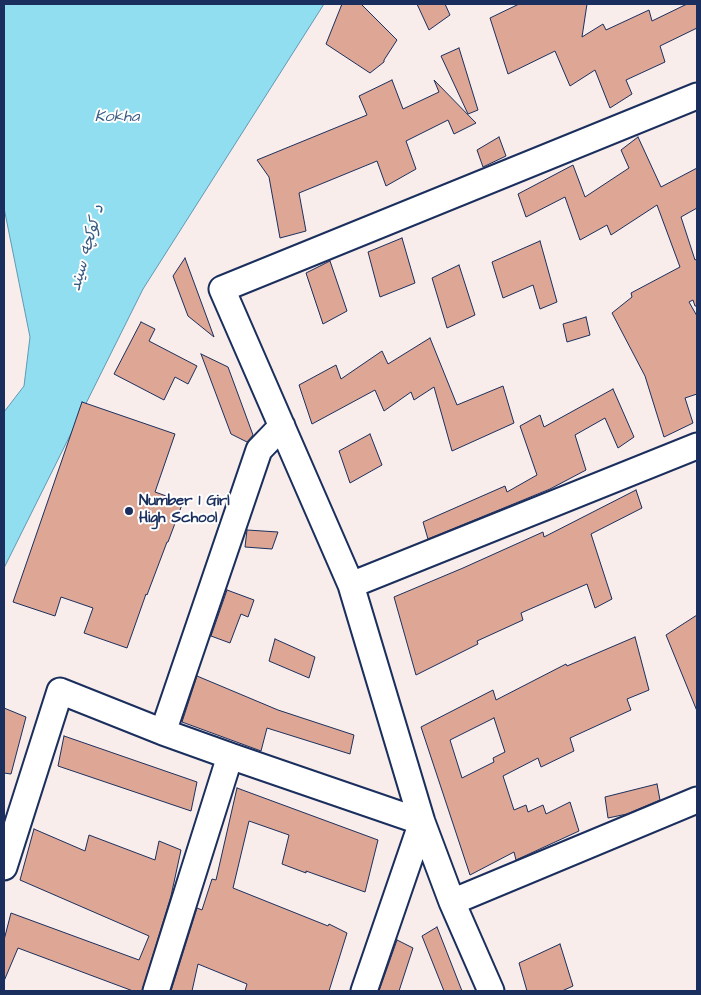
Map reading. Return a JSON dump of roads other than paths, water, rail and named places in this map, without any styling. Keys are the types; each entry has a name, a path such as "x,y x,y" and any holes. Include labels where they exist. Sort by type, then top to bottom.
{"street":[{"path":"491,991 452,902 422,822 351,585 222,289 697,96"},
{"path":"163,732 259,450 282,426"},
{"path":"351,585 697,446"},
{"path":"4,866 60,691 163,732 422,822"},
{"path":"156,991 230,756"},
{"path":"452,902 697,800"},
{"path":"364,991 422,822"}],"water":[{"name":"Kokha","path":"4,4 324,4 143,289 4,568 4,412 24,386 30,337 4,208"}],"place":[{"name":"Number 1 Girl High School","path":"129,511"}],"water label":[{"name":"د کوکچه سیند","path":"88,248"}]}
